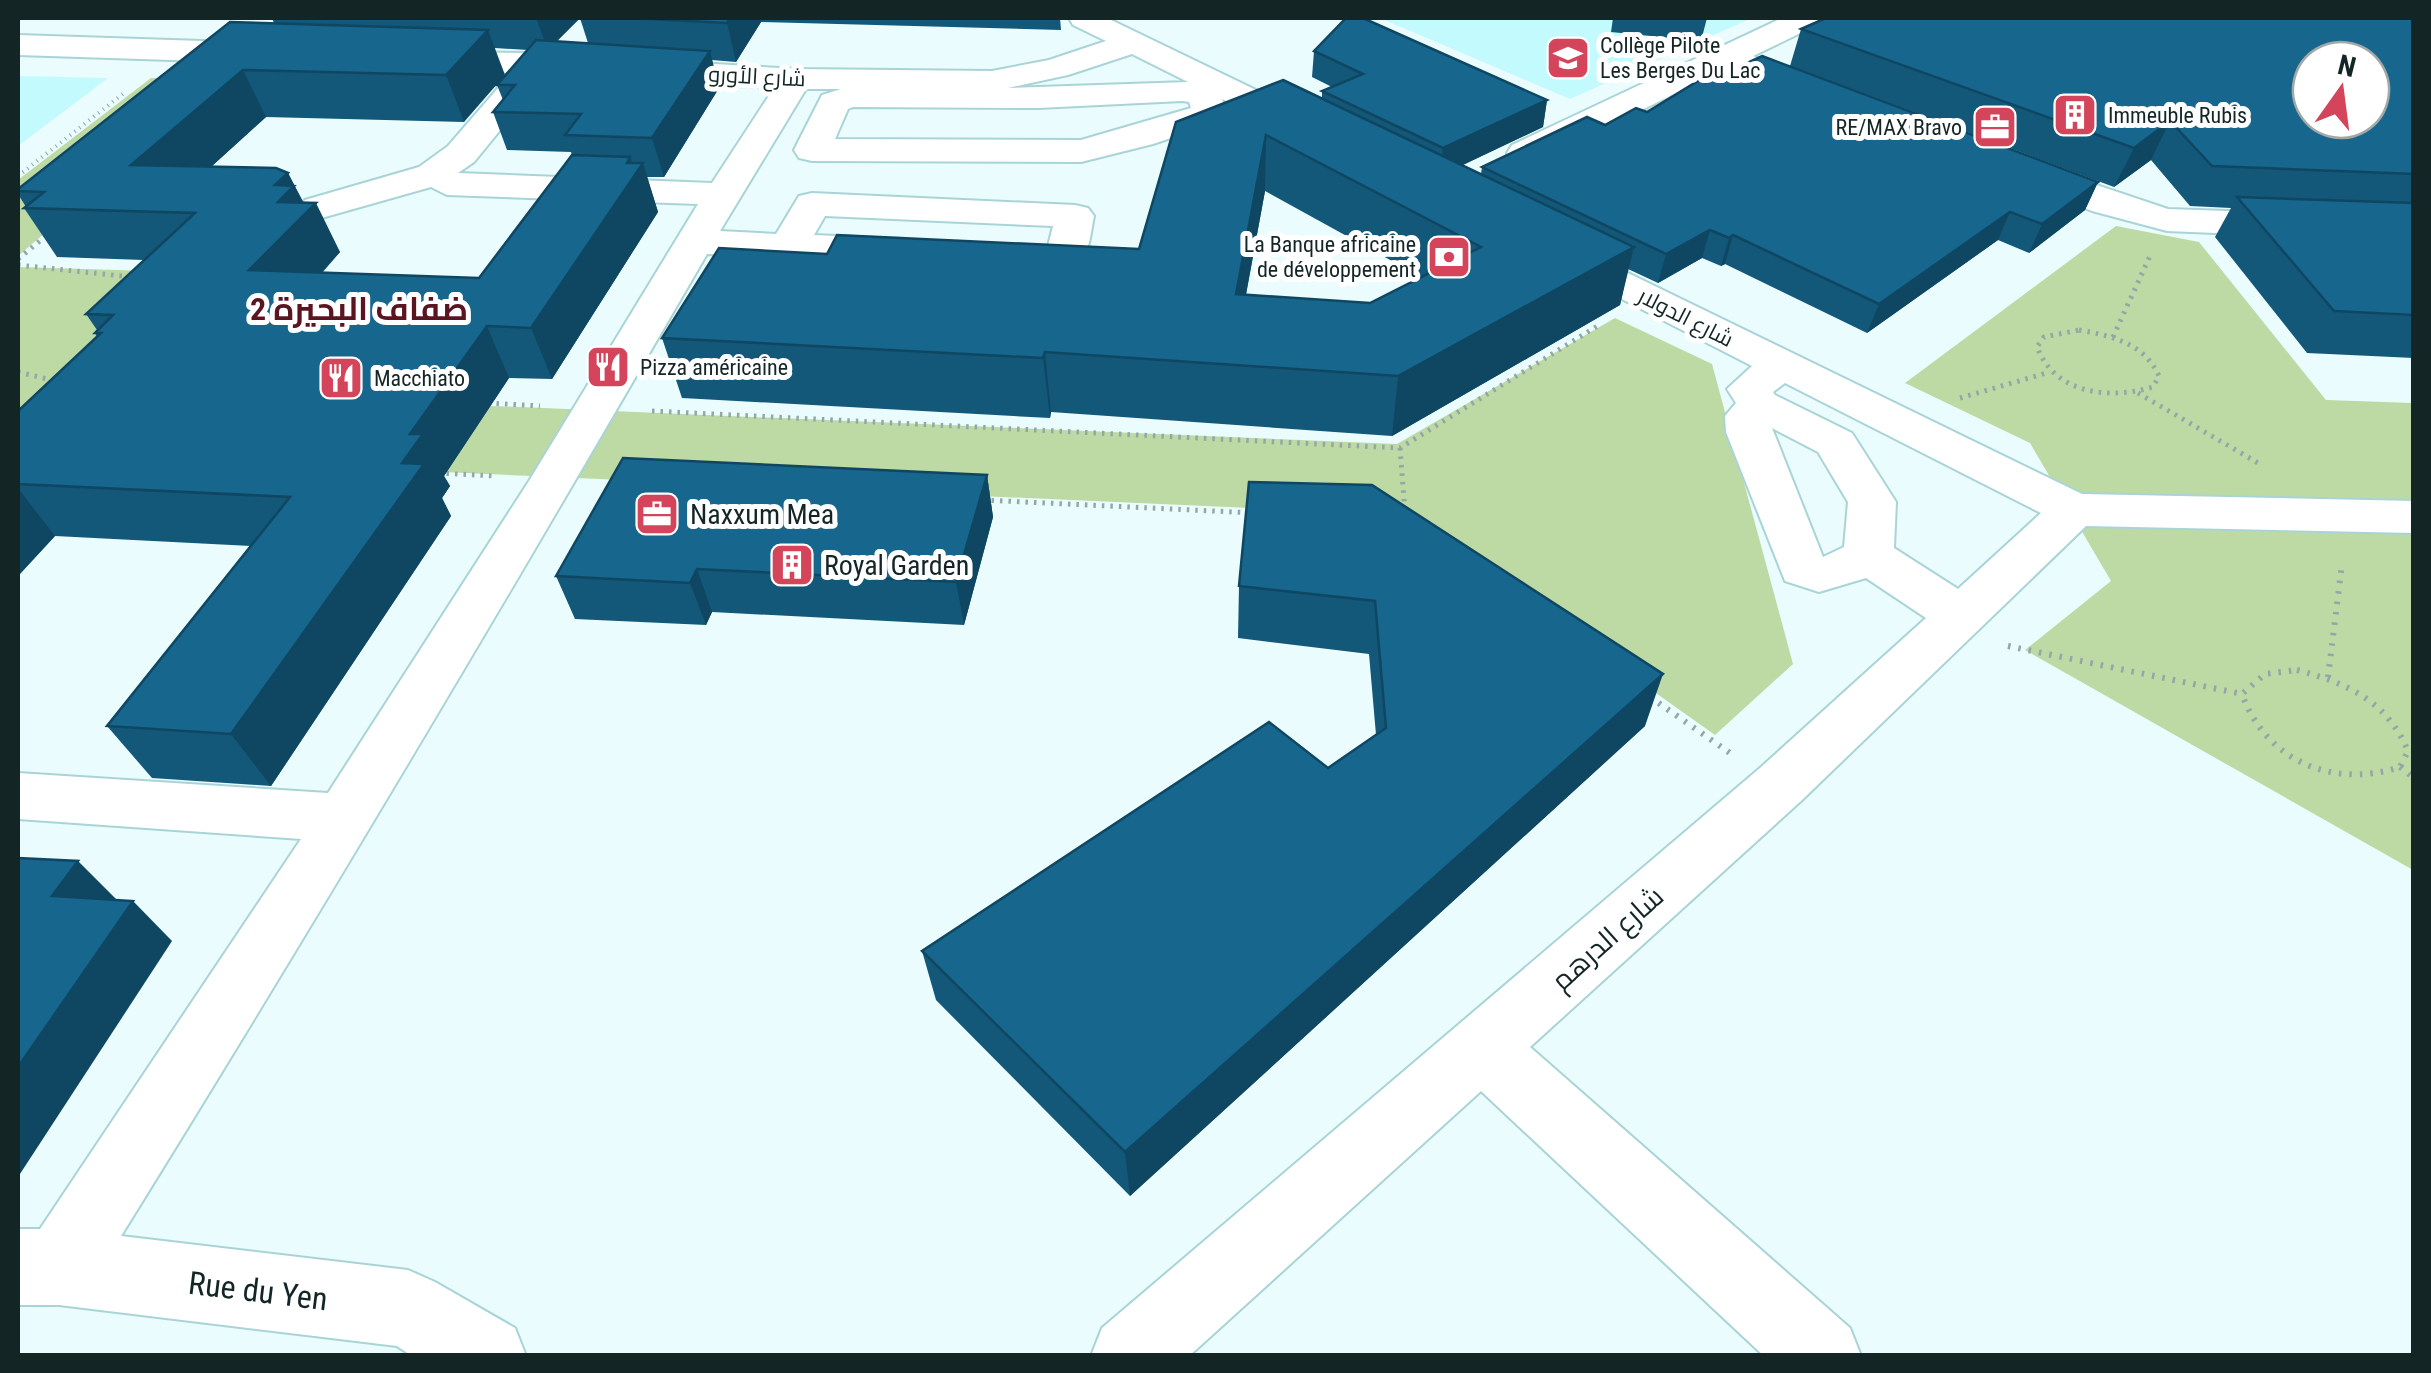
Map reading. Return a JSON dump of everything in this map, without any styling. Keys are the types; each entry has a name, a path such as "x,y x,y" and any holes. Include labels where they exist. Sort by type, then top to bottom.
{"street":[{"path":"1084,18 1340,143"},
{"path":"1492,169 1806,18"},
{"name":"شارع الأورو","path":"400,58 558,56 796,78 992,81 1056,68 1132,43"},
{"path":"18,45 301,54"},
{"path":"318,208 432,174 462,154 558,56"},
{"path":"1725,56 1852,105"},
{"path":"1038,98 1056,68"},
{"path":"38,1267 308,882 342,818 554,478 720,194 796,78"},
{"path":"1182,91 1203,94 1209,110 1194,121 1080,151 812,150 834,102 841,99 1038,98 1182,91"},
{"path":"1996,161 2105,203 2167,220 2414,228"},
{"path":"447,184 720,194"},
{"path":"694,242 1057,258 1069,250 1076,220 1070,215 812,204 789,246"},
{"name":"شارع الدولار","path":"1528,236 1648,298 1770,384 1888,419 2074,510"},
{"path":"1770,384 1836,443 1872,502 1868,555 1828,575 1812,576 1803,570 1748,432 1748,416 1770,384"},
{"path":"2074,510 2414,517"},
{"name":"شارع الدرهم","path":"1130,1356 1781,784 2074,510"},
{"path":"1868,555 1952,624"},
{"path":"18,796 342,818"},
{"path":"1482,1048 1822,1356"},
{"name":"Rue du Yen","path":"38,1267 408,1309 487,1356"}],"path":[{"path":"18,176 176,52"},
{"path":"2113,337 2167,220"},
{"path":"18,262 48,234"},
{"path":"18,262 134,277"},
{"path":"477,403 1400,448 1648,298"},
{"path":"2079,330 2113,337 2143,352 2156,364 2159,376 2153,387 2117,395 2092,391 2050,372 2037,347 2044,338 2079,330"},
{"path":"18,372 65,383 53,394"},
{"path":"1888,419 2050,372"},
{"path":"1400,448 1405,521"},
{"path":"435,472 554,478"},
{"path":"970,499 1267,514"},
{"path":"1952,624 2242,694"},
{"path":"2296,670 2328,677 2359,690 2385,710 2402,730 2408,750 2400,767 2381,777 2318,770 2286,755 2261,735 2246,714 2242,694 2251,679 2270,671 2296,670"},
{"path":"1638,688 1715,744 1781,784"},
{"path":"2400,767 2414,778"}],"shaded area":[{"name":"Collège Pilote Les Berges Du Lac","path":"1380,18 1752,18 1570,99"},
{"path":"18,76 108,78 18,146"}],"green space":[{"path":"151,78 224,80 18,256 18,180"},
{"path":"2116,226 2199,242 2326,400 2413,403 2413,870 2025,650 2111,581 2030,443 1905,383"},
{"path":"18,267 183,272 65,388 1397,444 1615,318 1712,364 1793,664 1715,735 1405,515 18,453"}],"building":[{"path":"630,18 730,18 727,23"},
{"path":"1346,18 1363,18 1547,100 1443,148 1322,91 1363,74 1314,51"},
{"path":"1826,18 2414,18 2414,174 2212,166 2170,121 2134,148 1801,29"},
{"path":"230,22 488,30 446,75 243,70 131,165 276,168 288,173 275,185 294,186 278,202 316,203 249,270 479,278 572,155 630,157 627,163 643,163 531,328 487,326 410,434 423,434 402,463 424,464 231,734 107,726 290,497 18,484 18,411 101,333 95,333 113,315 86,314 195,213 24,208 44,192 18,189"},
{"path":"536,40 710,51 652,138 565,135 581,114 493,112 515,85 497,85"},
{"path":"1762,56 2098,182 2042,224 2010,212 1879,304 1733,235 1729,238 1710,230 1666,254 1482,167 1587,117 1605,125 1636,108 1647,112 1706,76 1706,82"},
{"path":"1283,80 1634,247 1398,376 1045,352 1043,358 662,338 719,248 827,254 837,235 1139,249 1176,122","holes":["1266,135 1481,247 1370,303 1236,294"]},
{"path":"2237,197 2414,203 2414,315 2334,311"},
{"path":"623,458 987,475 956,582 697,569 690,583 556,576"},
{"path":"1249,482 1372,485 1663,674 1125,1152 922,951 1269,722 1328,768 1386,728 1375,601 1239,586"},
{"path":"18,858 78,861 52,896 133,901 18,1067"}],"place":[{"name":"Collège Pilote Les Berges Du Lac","path":"1568,58"},
{"name":"Immeuble Rubis","path":"2075,115"},
{"name":"RE/MAX Bravo","path":"1995,127"},
{"name":"La Banque africaine de développement","path":"1449,257"},
{"name":"Pizza américaine","path":"608,367"},
{"name":"Macchiato","path":"341,378"},
{"name":"Naxxum Mea","path":"657,514"},
{"name":"Royal Garden","path":"792,565"}],"district":[{"name":"ضفاف البحيرة 2","path":"359,309"}]}
